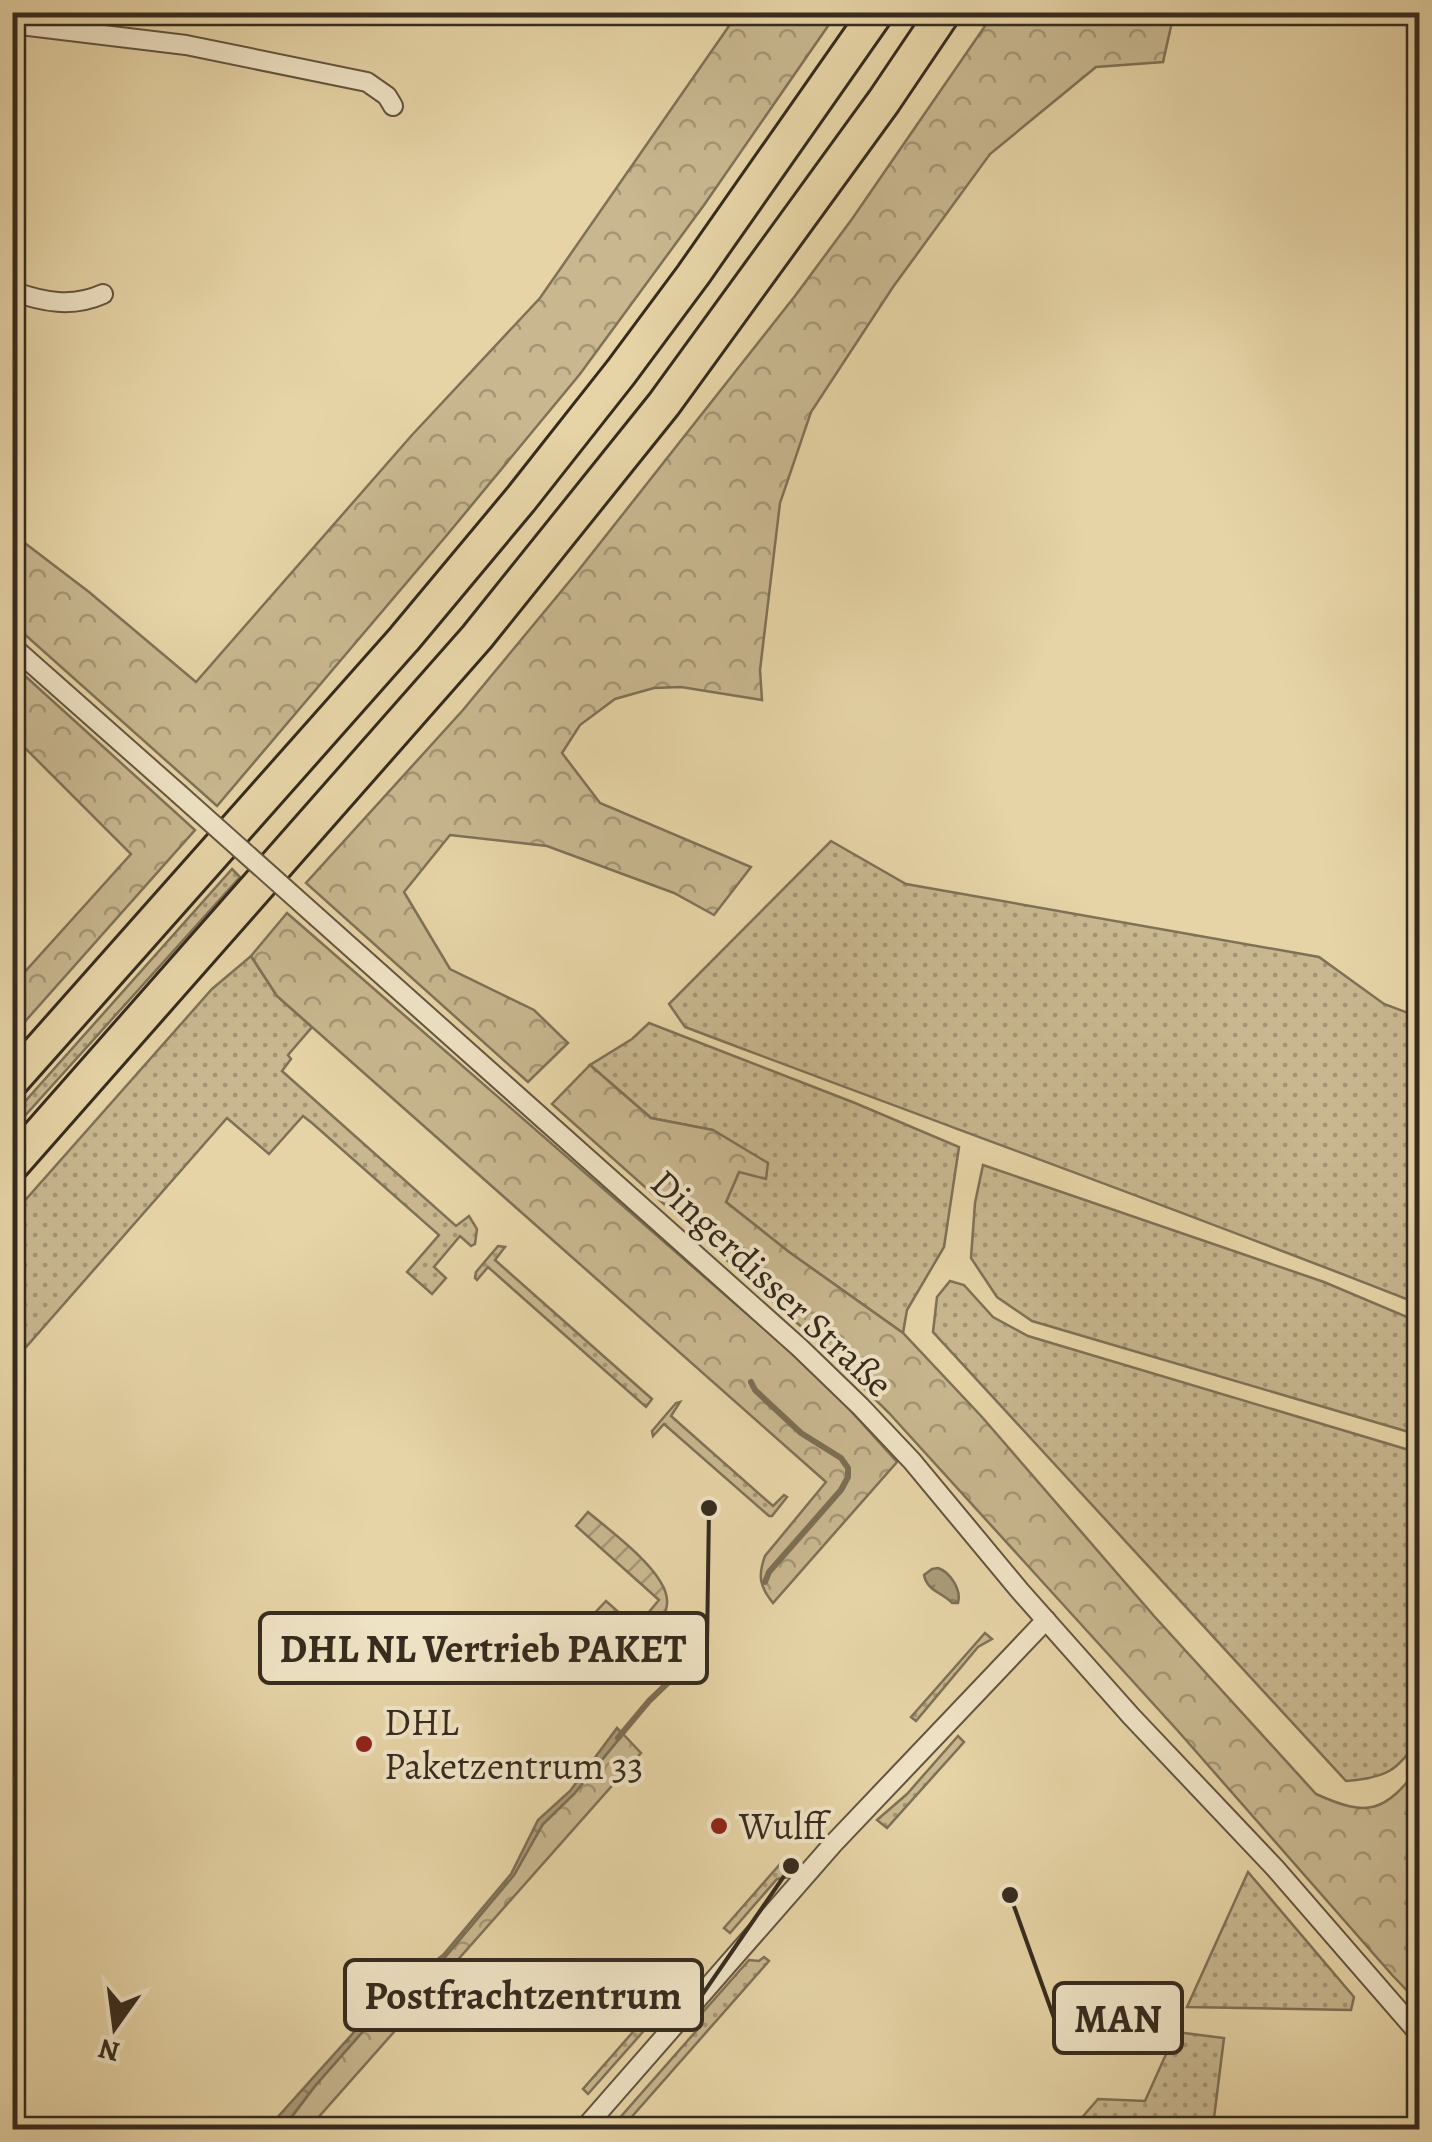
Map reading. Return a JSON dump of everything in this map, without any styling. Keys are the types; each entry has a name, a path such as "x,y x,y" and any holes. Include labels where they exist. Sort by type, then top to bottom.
{"highway":[{"path":"12,1081 404,639 520,500 703,262 877,12"},
{"path":"12,1165 477,637 664,404 805,213 944,12"}],"street":[{"path":"12,24 186,45 349,78 378,88 393,106"},
{"path":"12,290 51,302 71,303 103,294"},
{"name":"Dingerdisser Straße","path":"12,646 849,1395 912,1460 1046,1620 1275,1868 1420,2035"},
{"path":"583,2130 833,1844 1046,1620"}],"green space":[{"path":"738,13 837,13 704,205 580,374 217,806 13,624 13,534 196,682 412,435 540,298"},
{"path":"994,13 1174,13 1163,62 1096,67 990,154 893,287 811,412 780,503 760,670 762,700 681,687 654,688 615,699 580,725 562,753 600,803 751,867 714,915 674,893 547,846 450,835 404,892 450,969 534,1010 568,1043 528,1082 306,883 463,710 578,571 795,296"},
{"path":"13,665 195,830 13,1035 13,985 131,854 13,736"},
{"path":"831,841 906,884 1319,957 1384,1004 1419,1017 1419,1304 685,1027 669,1004"},
{"path":"232,869 240,877 13,1129 13,1115"},
{"path":"287,913 787,1349 841,1400 897,1462 773,1603 761,1580 765,1556 826,1482 277,996 251,956"},
{"path":"251,956 277,996 312,1027 288,1055 291,1059 282,1071 456,1226 469,1216 477,1229 475,1244 471,1246 460,1236 434,1267 446,1278 432,1294 407,1272 439,1235 312,1123 303,1116 269,1154 227,1118 13,1362 13,1214 212,989"},
{"path":"649,1023 959,1147 944,1247 907,1310 903,1333 726,1202 739,1172 713,1130 651,1118 590,1065 632,1039"},
{"path":"590,1065 651,1118 713,1130 768,1163 766,1179 739,1172 726,1202 903,1333 1316,1794 1350,1806 1374,1806 1396,1794 1419,1768 1419,2003 889,1413 815,1339 552,1104"},
{"path":"983,1165 1324,1282 1419,1322 1419,1435 1032,1321 997,1297 971,1258 975,1203"},
{"path":"498,1246 505,1247 495,1260 652,1399 646,1407 488,1267 475,1278"},
{"path":"950,1281 964,1285 993,1317 1028,1336 1419,1453 1419,1738 1397,1765 1381,1775 1346,1781 933,1332 937,1297"},
{"path":"680,1402 671,1416 773,1506 784,1495 787,1497 772,1516 664,1424 653,1436 652,1431"},
{"path":"588,1512 635,1552 657,1577 667,1600 661,1623 649,1612 659,1600 576,1526"},
{"path":"606,1601 635,1627 642,1620 650,1626 614,1666 590,1654 583,1642 584,1629"},
{"path":"985,1633 992,1639 978,1647 916,1721 911,1717"},
{"path":"623,1734 641,1753 308,2129 282,2130 386,2005 445,1957 514,1875 543,1824 574,1794"},
{"path":"958,1736 964,1742 887,1828 877,1820 907,1794"},
{"path":"781,1863 793,1873 777,1879 730,1933 724,1928"},
{"path":"1248,1872 1354,1997 1351,2010 1187,2007"},
{"path":"764,1957 769,1961 621,2129 610,2129 697,2030 696,2020 749,1960"},
{"path":"688,1969 694,1974 588,2094 583,2089"},
{"path":"1176,2032 1224,2038 1213,2126 1220,2129 1072,2129 1098,2099 1145,2101"}],"water":[{"path":"938,1568 954,1582 958,1603 952,1603 926,1580 924,1575"},
{"path":"617,1728 623,1734 574,1794 543,1824 514,1875 445,1957 386,2005 282,2129 267,2129 381,2002 443,1955 511,1874 538,1820 570,1791"}],"waterway":[{"path":"751,1382 801,1433 841,1458 848,1468 841,1490 769,1572 765,1582"},
{"path":"618,1738 649,1701 704,1648"}],"place":[{"name":"DHL NL Vertrieb PAKET","path":"709,1508"},
{"name":"DHL Paketzentrum 33","path":"364,1744"},
{"name":"Wulff","path":"719,1826"},
{"name":"Postfrachtzentrum","path":"791,1866"},
{"name":"MAN","path":"1010,1895"}]}
